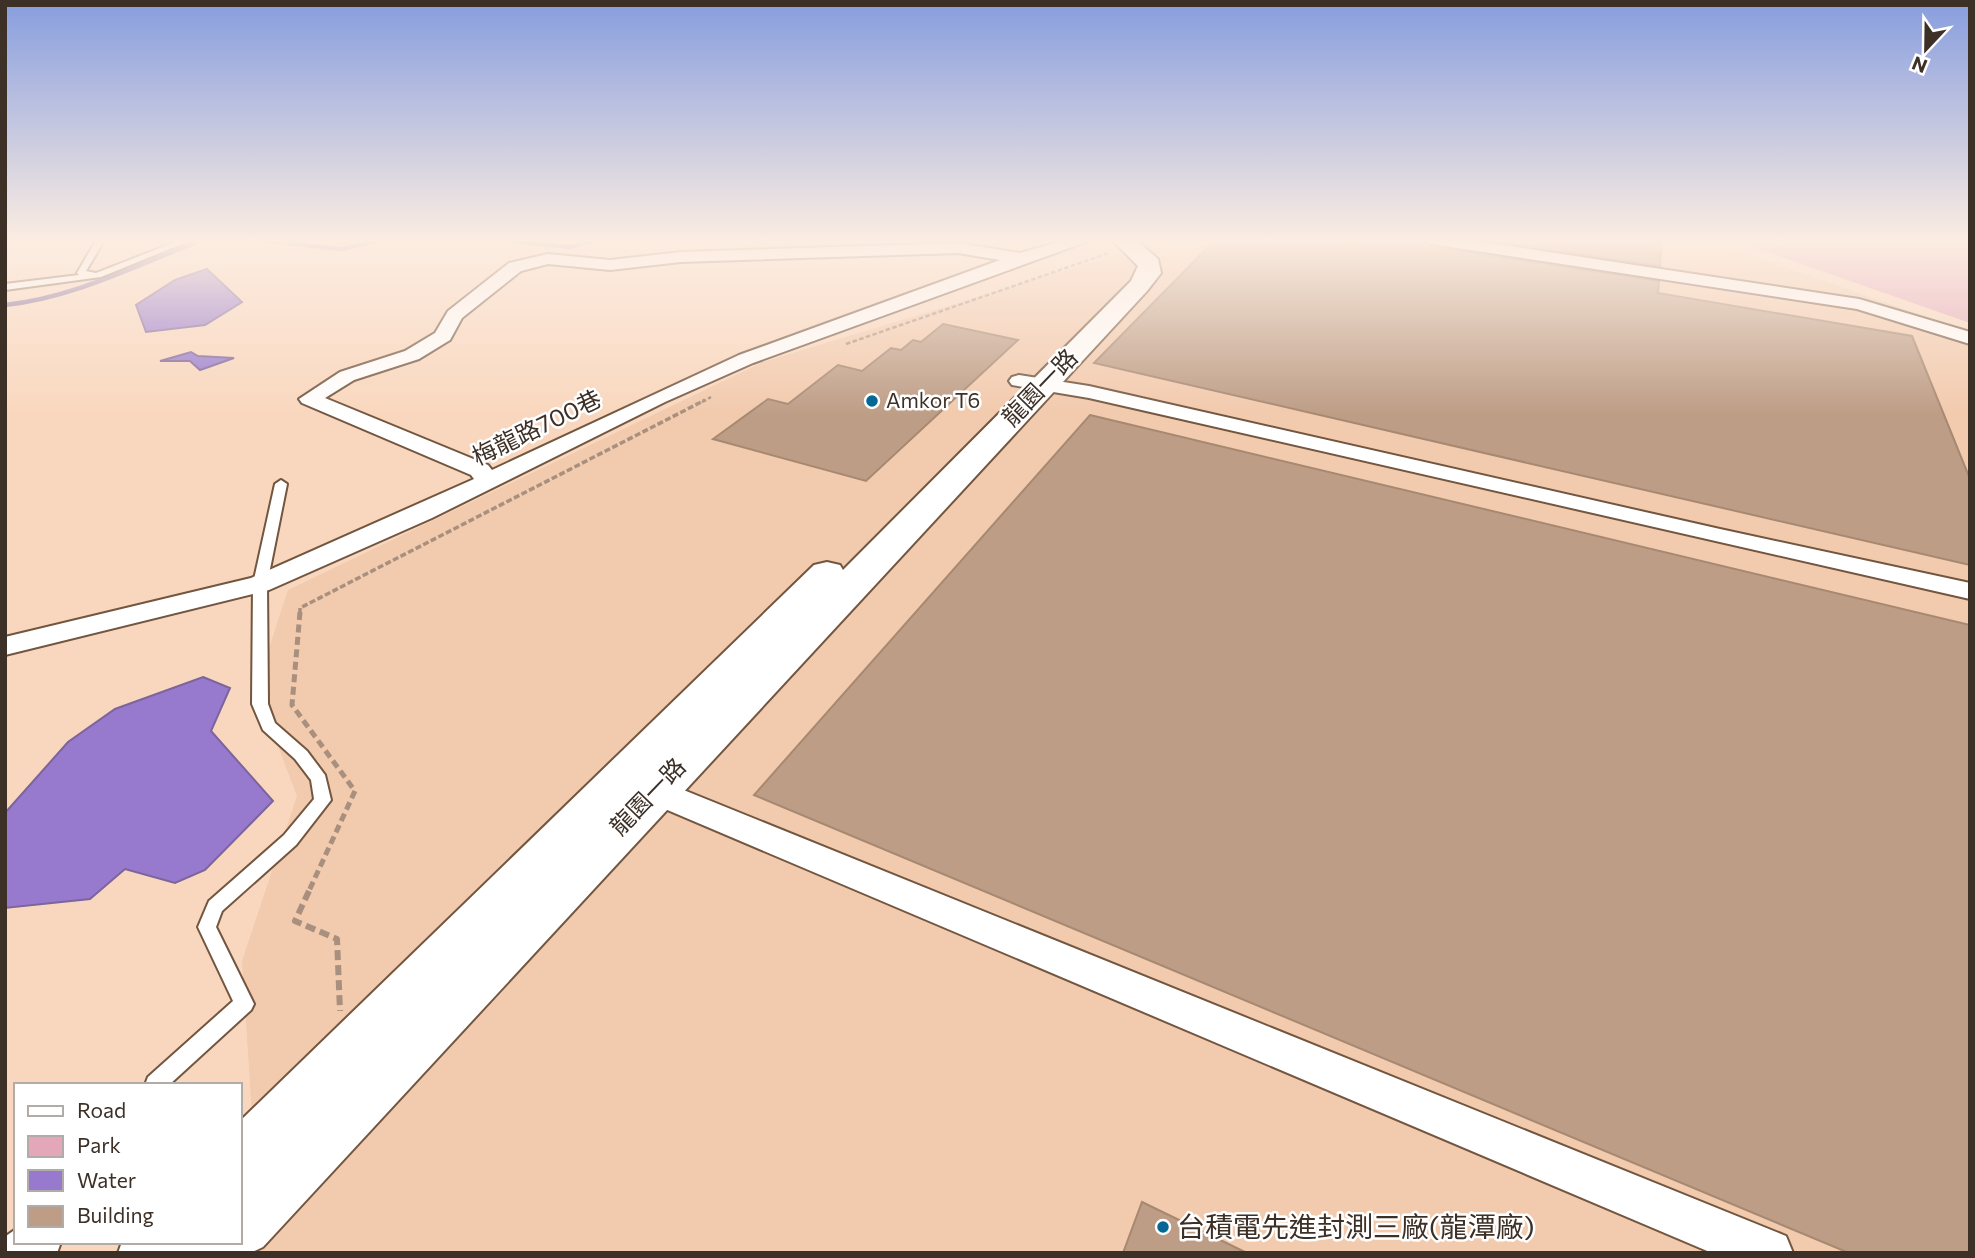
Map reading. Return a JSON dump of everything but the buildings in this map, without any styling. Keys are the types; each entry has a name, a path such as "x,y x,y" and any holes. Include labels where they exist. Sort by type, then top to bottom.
{"street":[{"path":"476,298 454,315 443,336 412,355 347,376 309,399 480,470 487,482"},
{"name":"梅龍路700巷","path":"5,646 260,584 487,482 746,359 913,298"},
{"name":"龍園一路","path":"242,1222 638,784 1031,384 1123,298"},
{"path":"1818,298 1860,304 1970,338"},
{"path":"1031,384 1088,392 1720,537 1970,591"},
{"path":"638,784 1769,1253"},
{"name":"龍園一路","path":"242,1161 341,1061 638,784"}],"lane":[{"path":"156,1083 244,1004 206,927 215,906 290,840 323,800 319,779 301,755 268,726 260,704 260,584 281,484"}],"path":[{"path":"842,345 967,298"},
{"path":"341,1061 337,939 295,921 355,792 292,705 300,608 714,395"}],"shaded area":[{"path":"975,298 1872,298 1970,332 1970,1253 215,1253 242,1244 242,1223 258,1205 242,961 297,796 256,688 288,590 763,362"}],"green space":[{"path":"1898,298 1970,298 1970,323"}],"water":[{"path":"147,298 237,298 242,302 205,325 146,332 136,305"},
{"path":"191,352 198,356 234,358 200,370 190,361 160,361"},
{"path":"203,677 230,688 211,731 273,801 205,870 175,883 125,869 90,899 5,908 5,813 68,742 115,709"}],"waterway":[{"path":"5,305 46,298"}],"place":[{"name":"Amkor T6","path":"872,401"},
{"name":"台積電先進封測三廠(龍潭廠)","path":"1163,1227"}]}
